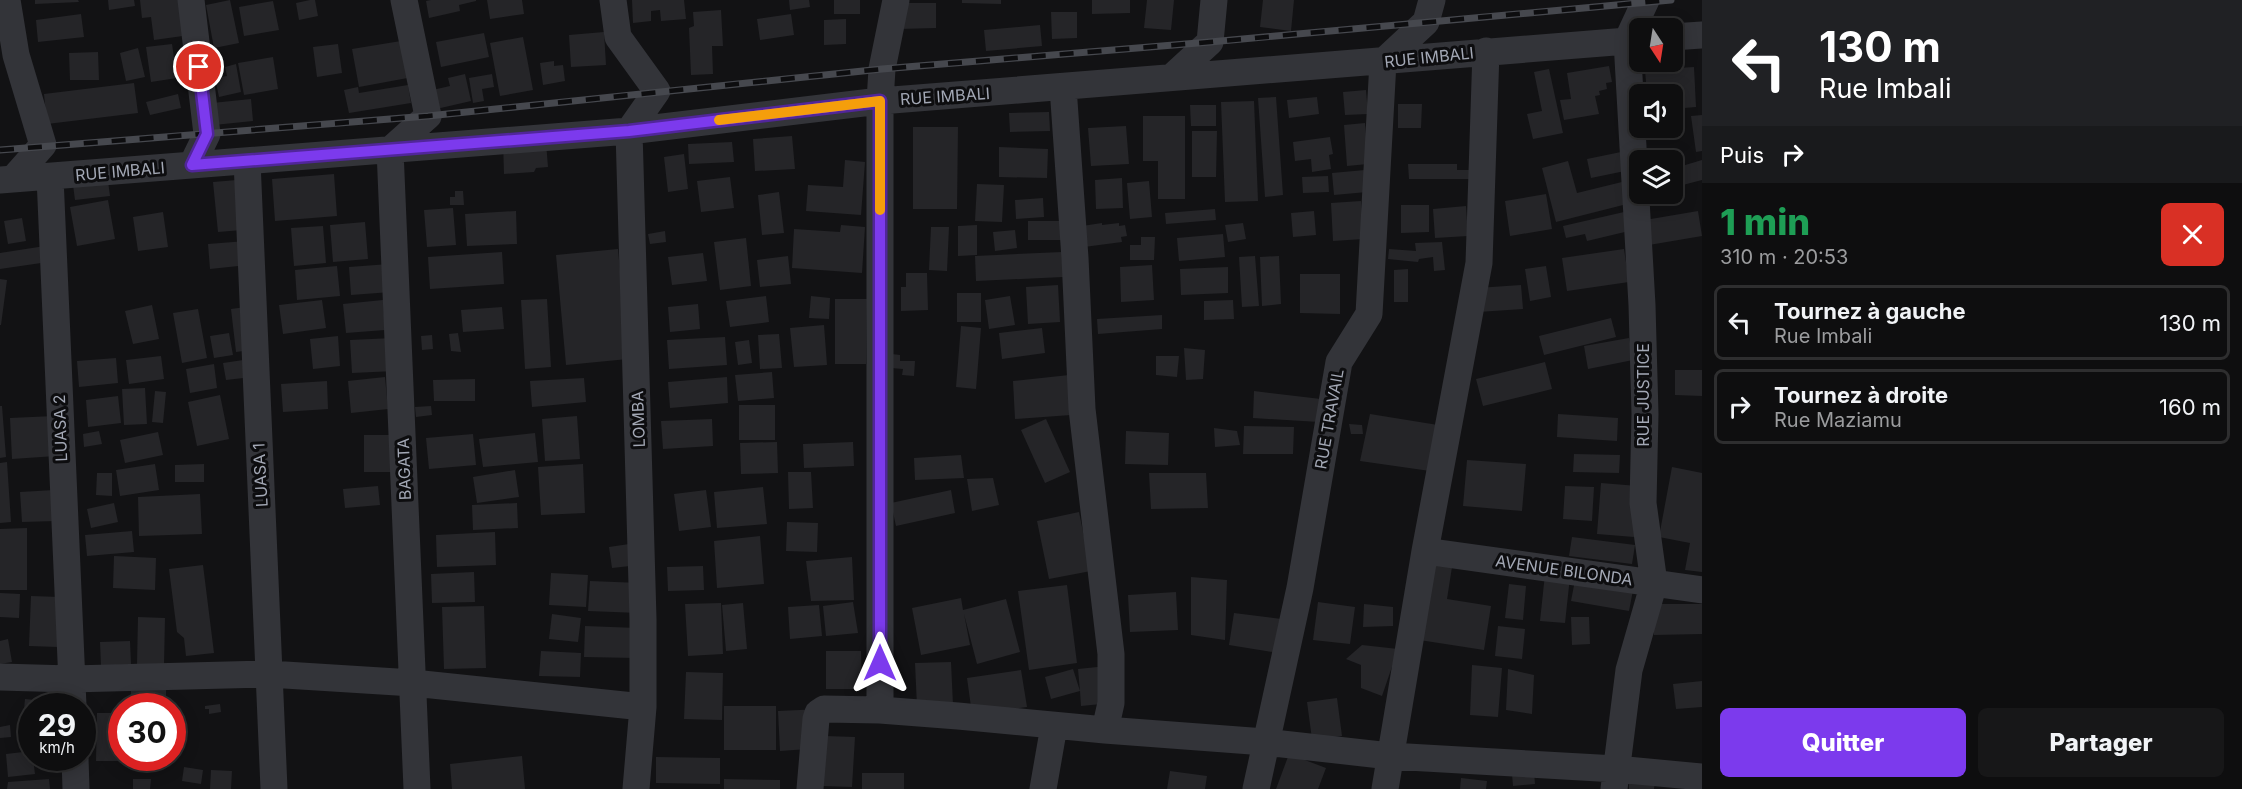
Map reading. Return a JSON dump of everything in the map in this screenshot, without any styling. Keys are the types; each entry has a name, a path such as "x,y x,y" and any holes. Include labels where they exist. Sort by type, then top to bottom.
{"street":[{"path":"6,179 43,145 16,55 7,0"},
{"path":"191,0 207,134 192,165"},
{"path":"390,150 428,116 404,0"},
{"path":"613,0 618,37 657,91 629,131"},
{"path":"880,710 880,101 882,69 896,0"},
{"path":"1173,76 1210,42 1214,0"},
{"path":"1383,62 1426,22 1432,0"},
{"name":"RUE JUSTICE","path":"1640,18 1646,0"},
{"path":"1683,36 1702,35"},
{"name":"RUE IMBALI","path":"6,179 629,131 880,101 1629,41"},
{"path":"1385,789 1425,551 1479,263 1486,51"},
{"name":"RUE TRAVAIL","path":"1256,789 1300,588 1339,362 1370,314 1383,62"},
{"name":"RUE JUSTICE","path":"1615,779 1629,670 1654,583 1643,502 1645,414 1634,72"},
{"path":"1063,87 1075,258 1082,409 1111,654 1111,704 1105,730"},
{"name":"LOMBA","path":"629,131 643,619 643,706 636,789"},
{"name":"BAGATA","path":"390,150 417,789"},
{"name":"LUASA 1","path":"247,161 274,789"},
{"name":"LUASA 2","path":"50,177 72,693"},
{"name":"AVENUE BILONDA","path":"1425,551 1702,590"},
{"path":"0,677 71,679 269,674 413,683 643,706"},
{"path":"810,789 816,719 818,713 824,709 880,710 1265,742 1615,779 1702,777"},
{"path":"1043,789 1054,726"},
{"path":"75,771 76,789"}],"building":[{"path":"35,0 78,0 79,2 35,4"},
{"path":"108,0 134,0 135,6 109,10"},
{"path":"140,0 185,0 190,35 154,40 151,17 142,18"},
{"path":"230,0 239,43 214,48 206,5"},
{"path":"315,0 318,16 299,20 296,3"},
{"path":"487,0 522,0 524,14 490,19"},
{"path":"632,0 684,0 686,19 661,21 660,10 651,11 651,21 633,23"},
{"path":"789,0 809,0 810,7 790,10"},
{"path":"834,0 860,0 860,14 834,14"},
{"path":"962,0 1001,0 1001,4 962,3"},
{"path":"1092,0 1130,0 1130,13 1092,14"},
{"path":"1147,0 1174,0 1171,30 1144,28"},
{"path":"1263,0 1294,0 1291,31 1260,27"},
{"path":"273,1 279,30 244,36 239,7"},
{"path":"426,1 476,1 459,5 460,11 429,18"},
{"path":"899,3 936,3 936,28 899,29"},
{"path":"721,10 723,46 712,46 713,74 691,75 689,28 694,26 693,12"},
{"path":"1051,12 1077,12 1077,38 1052,39"},
{"path":"81,14 84,37 38,42 36,20"},
{"path":"791,14 794,35 760,40 757,19"},
{"path":"846,19 846,44 824,45 824,20"},
{"path":"1040,25 1042,46 986,51 984,30"},
{"path":"604,32 606,65 571,67 569,35"},
{"path":"484,33 489,57 441,67 436,42"},
{"path":"523,37 533,90 500,96 490,43"},
{"path":"407,40 413,77 359,87 352,49"},
{"path":"172,44 177,78 151,82 146,47"},
{"path":"338,44 342,73 317,77 313,47"},
{"path":"138,48 145,77 126,81 120,53"},
{"path":"98,52 99,80 70,80 69,53"},
{"path":"273,57 278,89 244,95 238,63"},
{"path":"554,61 554,66 563,65 565,81 543,85 540,63"},
{"path":"236,64 241,92 219,97 215,78 227,76 225,67"},
{"path":"1609,66 1612,82 1606,83 1607,89 1599,91 1600,95 1595,96 1599,114 1564,120 1560,100 1571,99 1567,73"},
{"path":"1694,67 1696,107 1683,108 1683,84 1646,84 1645,72 1683,72 1683,68"},
{"path":"1549,69 1563,133 1533,139 1527,114 1542,111 1534,72"},
{"path":"465,74 471,101 432,110 428,91 450,86 448,78"},
{"path":"492,74 494,87 482,89 484,101 473,103 469,78"},
{"path":"134,83 138,113 47,124 44,94"},
{"path":"408,85 411,103 349,113 344,90 358,87 359,93"},
{"path":"1366,90 1368,114 1345,115 1343,92"},
{"path":"178,94 181,108 150,115 146,102"},
{"path":"1276,97 1283,195 1265,197 1258,98"},
{"path":"1317,97 1319,114 1289,118 1287,100"},
{"path":"251,99 253,121 214,125 212,103"},
{"path":"1254,101 1258,201 1225,202 1221,102"},
{"path":"1398,104 1422,104 1421,128 1398,128"},
{"path":"1190,105 1216,105 1216,126 1191,126"},
{"path":"1049,112 1050,131 1010,132 1009,113"},
{"path":"1702,115 1702,151 1696,152 1691,116"},
{"path":"1143,116 1185,116 1185,199 1158,199 1158,161 1143,161"},
{"path":"1365,123 1368,164 1347,166 1344,125"},
{"path":"1126,126 1129,164 1091,166 1088,128"},
{"path":"913,127 958,127 957,209 913,209"},
{"path":"1192,131 1217,131 1216,177 1192,177"},
{"path":"792,136 795,169 755,171 753,139"},
{"path":"1330,137 1333,154 1329,155 1331,169 1312,172 1311,159 1295,161 1293,142"},
{"path":"503,141 546,142 548,167 536,168 534,172 504,174"},
{"path":"732,142 734,162 689,164 688,144"},
{"path":"999,147 1048,149 1047,178 999,177"},
{"path":"1621,152 1625,171 1591,178 1587,159"},
{"path":"684,154 688,189 668,192 664,157"},
{"path":"845,160 865,162 861,215 806,211 808,185 843,187"},
{"path":"1702,160 1702,180 1683,185 1683,166"},
{"path":"1568,161 1577,193 1626,181 1629,204 1556,222 1542,168"},
{"path":"1408,164 1457,164 1457,170 1473,170 1473,179 1409,179"},
{"path":"1365,170 1367,192 1334,195 1332,173"},
{"path":"334,174 337,216 275,221 272,179"},
{"path":"1328,176 1329,192 1303,193 1302,177"},
{"path":"730,177 734,208 701,212 697,181"},
{"path":"1122,178 1123,208 1096,209 1095,180"},
{"path":"237,180 242,230 218,232 213,182"},
{"path":"108,181 110,196 75,200 73,185"},
{"path":"1149,181 1152,217 1130,219 1127,183"},
{"path":"977,184 1004,185 1002,222 975,221"},
{"path":"455,191 463,191 464,205 450,205 450,197 455,197"},
{"path":"779,192 784,233 762,235 758,195"},
{"path":"1546,194 1552,229 1510,236 1505,201"},
{"path":"1043,198 1044,217 1016,219 1015,200"},
{"path":"108,200 115,239 77,246 70,207"},
{"path":"1361,201 1363,239 1333,241 1331,203"},
{"path":"1401,205 1429,205 1429,232 1401,233"},
{"path":"1466,206 1468,236 1435,238 1433,209"},
{"path":"453,208 456,245 427,247 424,210"},
{"path":"1215,209 1216,220 1166,224 1165,213"},
{"path":"516,211 517,244 467,246 465,214"},
{"path":"1314,211 1316,235 1293,237 1291,213"},
{"path":"1698,211 1702,236 1649,245 1645,220"},
{"path":"163,212 168,247 138,251 133,217"},
{"path":"1624,212 1629,231 1587,241 1585,234 1566,238 1563,226"},
{"path":"22,218 26,241 8,244 4,221"},
{"path":"1028,221 1066,221 1066,240 1028,240"},
{"path":"365,222 368,259 333,262 330,225"},
{"path":"1102,223 1102,225 1119,223 1119,226 1125,225 1127,236 1121,237 1122,242 1084,247 1082,226"},
{"path":"1243,223 1246,239 1228,242 1225,225"},
{"path":"841,225 865,227 862,273 792,268 794,229 840,232"},
{"path":"977,225 977,255 958,256 958,226"},
{"path":"323,226 326,263 294,266 291,228"},
{"path":"931,227 949,227 947,271 929,270"},
{"path":"1015,230 1017,248 995,251 993,232"},
{"path":"665,231 666,242 650,244 648,234"},
{"path":"1223,234 1225,257 1179,261 1177,238"},
{"path":"1141,237 1155,237 1154,260 1130,260 1130,245 1141,245"},
{"path":"746,238 751,286 720,290 714,242"},
{"path":"246,241 248,265 210,269 208,244"},
{"path":"1442,242 1445,270 1434,271 1433,257 1419,259 1418,262 1388,259 1389,249 1416,251 1415,243"},
{"path":"45,246 48,262 0,269 0,253"},
{"path":"618,249 628,359 566,365 556,255"},
{"path":"1624,249 1629,282 1567,291 1562,258"},
{"path":"502,252 504,284 430,289 428,257"},
{"path":"1062,252 1063,277 976,281 975,256"},
{"path":"703,253 707,281 672,285 668,257"},
{"path":"788,256 791,284 760,287 757,260"},
{"path":"1255,256 1259,306 1242,307 1239,257"},
{"path":"1279,256 1281,304 1262,306 1260,257"},
{"path":"389,264 391,292 351,295 349,267"},
{"path":"1152,265 1154,300 1121,302 1120,267"},
{"path":"337,266 340,296 297,300 295,270"},
{"path":"1546,266 1551,297 1530,301 1525,269"},
{"path":"1228,267 1228,293 1181,295 1180,269"},
{"path":"1408,269 1408,302 1394,302 1394,270"},
{"path":"906,273 927,273 928,310 901,311 901,287 906,287"},
{"path":"1300,274 1340,274 1340,314 1300,313"},
{"path":"0,279 7,280 1,325 0,325"},
{"path":"1058,285 1060,322 1028,324 1026,287"},
{"path":"1521,285 1523,309 1478,312 1477,288"},
{"path":"957,293 981,293 981,322 957,322"},
{"path":"766,296 769,322 730,327 726,301"},
{"path":"811,296 830,298 829,319 809,318"},
{"path":"1010,296 1015,325 989,329 985,300"},
{"path":"547,299 551,367 525,369 521,300"},
{"path":"835,299 867,299 866,364 835,364"},
{"path":"322,300 326,328 283,334 279,305"},
{"path":"383,300 385,330 346,333 343,304"},
{"path":"1233,300 1234,319 1204,320 1204,301"},
{"path":"698,304 700,329 670,332 668,307"},
{"path":"152,305 159,339 133,344 125,311"},
{"path":"246,307 251,350 236,352 231,309"},
{"path":"502,307 504,329 463,332 461,310"},
{"path":"198,309 207,358 182,363 173,313"},
{"path":"1162,315 1162,329 1098,334 1097,319"},
{"path":"1611,318 1616,337 1544,355 1539,336"},
{"path":"824,325 827,365 794,367 790,328"},
{"path":"961,326 981,328 976,389 956,387"},
{"path":"1042,328 1045,353 1002,359 999,333"},
{"path":"229,333 233,355 214,358 210,336"},
{"path":"458,333 461,352 451,351 449,334"},
{"path":"779,334 782,368 760,369 758,335"},
{"path":"432,335 433,349 422,350 421,336"},
{"path":"338,336 340,366 313,369 310,339"},
{"path":"725,337 727,365 669,369 667,340"},
{"path":"393,338 395,371 352,373 350,340"},
{"path":"1629,338 1633,360 1588,369 1584,346"},
{"path":"749,340 752,363 738,365 735,342"},
{"path":"1184,348 1205,350 1203,379 1186,380"},
{"path":"892,354 900,355 900,361 915,361 914,376 902,375 903,369 891,368"},
{"path":"161,356 164,379 129,384 126,360"},
{"path":"1156,356 1179,356 1177,377 1156,375"},
{"path":"116,358 118,383 79,387 77,361"},
{"path":"250,359 252,377 226,380 223,363"},
{"path":"1545,362 1552,389 1483,406 1476,379"},
{"path":"214,364 217,388 190,393 186,369"},
{"path":"1675,370 1702,370 1702,396 1675,395"},
{"path":"772,372 774,398 738,401 735,375"},
{"path":"1069,375 1071,415 1015,419 1013,381"},
{"path":"385,377 388,409 351,413 348,381"},
{"path":"727,377 728,403 670,408 668,382"},
{"path":"584,378 586,402 532,407 530,381"},
{"path":"475,379 475,401 434,401 433,380"},
{"path":"327,381 328,409 283,412 281,384"},
{"path":"145,388 147,424 124,425 122,389"},
{"path":"155,391 166,392 163,423 152,422"},
{"path":"1254,391 1321,399 1319,422 1253,418"},
{"path":"220,395 229,439 197,446 188,402"},
{"path":"118,396 121,423 88,427 86,400"},
{"path":"739,405 775,405 775,440 739,440"},
{"path":"0,406 2,406 6,457 0,458"},
{"path":"431,406 432,415 416,417 415,407"},
{"path":"1370,414 1438,425 1430,471 1360,461"},
{"path":"1558,414 1618,418 1617,441 1557,437"},
{"path":"54,416 56,456 12,459 10,418"},
{"path":"577,416 580,459 545,461 542,419"},
{"path":"712,419 713,446 663,449 661,421"},
{"path":"1046,419 1070,472 1045,483 1021,430"},
{"path":"1349,424 1362,425 1363,434 1351,434"},
{"path":"1244,426 1294,427 1293,454 1243,454"},
{"path":"1214,428 1237,431 1240,445 1215,447"},
{"path":"99,431 102,444 84,447 83,434"},
{"path":"1126,431 1169,433 1168,465 1125,464"},
{"path":"158,432 163,455 125,463 120,440"},
{"path":"535,433 538,462 483,467 479,439"},
{"path":"473,434 476,465 429,469 426,438"},
{"path":"364,435 397,435 398,472 364,472"},
{"path":"777,442 778,473 741,474 740,443"},
{"path":"853,442 854,466 804,468 803,444"},
{"path":"1574,454 1620,455 1619,473 1573,472"},
{"path":"961,455 964,478 915,480 914,458"},
{"path":"1467,460 1526,464 1522,511 1463,506"},
{"path":"7,462 11,522 0,523 0,463"},
{"path":"155,464 159,490 120,496 116,470"},
{"path":"204,464 204,482 175,482 175,465"},
{"path":"583,464 585,513 541,515 538,467"},
{"path":"1672,467 1702,473 1702,572 1685,570 1690,543 1659,537"},
{"path":"515,470 519,497 477,503 473,477"},
{"path":"788,472 811,472 813,508 789,509"},
{"path":"97,473 112,473 112,496 96,495"},
{"path":"1149,473 1206,473 1208,508 1151,509"},
{"path":"993,478 999,505 972,511 967,479"},
{"path":"1601,483 1638,486 1634,537 1597,534"},
{"path":"378,486 380,505 345,508 343,489"},
{"path":"1565,486 1594,487 1592,521 1563,519"},
{"path":"763,487 767,524 717,528 714,492"},
{"path":"54,490 56,521 22,522 20,492"},
{"path":"706,490 711,527 679,531 674,494"},
{"path":"951,490 955,513 896,526 891,503"},
{"path":"200,494 202,534 139,536 138,497"},
{"path":"114,503 118,522 91,528 87,509"},
{"path":"517,503 518,528 473,530 472,505"},
{"path":"1079,512 1091,571 1049,579 1037,521"},
{"path":"787,522 818,523 817,552 786,551"},
{"path":"27,528 27,590 0,590 0,529"},
{"path":"132,531 134,552 87,556 85,535"},
{"path":"495,532 496,565 437,567 436,535"},
{"path":"760,536 764,584 717,588 714,541"},
{"path":"1572,537 1635,545 1632,564 1569,556"},
{"path":"636,543 639,565 612,568 609,547"},
{"path":"114,556 156,558 155,590 113,588"},
{"path":"852,557 854,600 811,601 806,561"},
{"path":"1426,562 1452,567 1447,599 1491,606 1484,650 1413,639"},
{"path":"203,565 214,653 186,656 184,638 177,632 169,569"},
{"path":"703,566 704,590 668,591 667,567"},
{"path":"474,572 475,602 432,603 431,574"},
{"path":"551,573 588,575 586,607 549,605"},
{"path":"1545,574 1570,577 1565,623 1540,621"},
{"path":"1576,575 1634,585 1629,611 1571,601"},
{"path":"1191,577 1227,580 1225,640 1191,635"},
{"path":"590,581 640,583 639,613 588,611"},
{"path":"1509,584 1526,586 1523,620 1505,618"},
{"path":"1067,585 1077,663 1029,670 1018,591"},
{"path":"1176,592 1178,630 1130,632 1128,595"},
{"path":"0,593 20,594 19,618 0,617"},
{"path":"31,596 60,597 58,647 29,646"},
{"path":"961,598 963,610 1006,599 1020,652 977,664 964,614 970,645 921,655 912,608"},
{"path":"853,602 858,633 826,636 823,606"},
{"path":"1318,602 1355,607 1350,644 1313,640"},
{"path":"721,603 723,654 688,656 685,604"},
{"path":"743,603 747,649 726,651 722,605"},
{"path":"1364,604 1393,607 1393,626 1363,627"},
{"path":"1654,604 1702,604 1702,634 1654,635"},
{"path":"819,605 822,636 790,639 788,607"},
{"path":"484,606 486,668 444,669 442,607"},
{"path":"1234,613 1289,620 1279,653 1229,645"},
{"path":"552,614 581,618 578,642 549,639"},
{"path":"138,617 165,618 164,665 137,664"},
{"path":"1571,617 1589,617 1590,644 1572,645"},
{"path":"585,626 637,628 636,658 584,657"},
{"path":"1498,626 1525,629 1522,659 1495,656"},
{"path":"8,639 12,662 0,664 0,641"},
{"path":"130,641 131,664 101,666 100,642"},
{"path":"1362,645 1398,649 1382,696 1361,688 1361,665 1346,659"},
{"path":"541,651 581,653 580,677 539,676"},
{"path":"826,651 861,651 862,689 826,689"},
{"path":"951,662 953,705 917,706 915,663"},
{"path":"1472,665 1502,668 1498,717 1470,715"},
{"path":"1107,666 1111,703 1081,706 1078,669"},
{"path":"1073,669 1080,691 1051,699 1045,677"},
{"path":"1508,669 1534,675 1532,714 1506,710"},
{"path":"1021,670 1027,707 972,714 967,678"},
{"path":"686,672 723,673 722,720 684,719"},
{"path":"1702,681 1702,707 1676,709 1673,684"},
{"path":"131,689 166,690 166,693 131,693"},
{"path":"1337,698 1342,736 1312,739 1307,702"},
{"path":"220,704 221,712 209,714 209,709 205,709 205,706"},
{"path":"724,706 776,706 776,750 724,750"},
{"path":"821,709 822,748 780,751 778,711"},
{"path":"97,713 108,713 108,761 96,761"},
{"path":"10,725 11,737 0,738 0,727"},
{"path":"825,736 855,737 852,787 823,786"},
{"path":"18,753 18,771 35,771 35,774 8,777 6,754"},
{"path":"1289,754 1326,768 1318,789 1276,789"},
{"path":"522,756 525,789 452,789 450,764"},
{"path":"656,757 720,758 720,784 656,783"},
{"path":"186,767 203,770 201,784 182,781"},
{"path":"211,770 232,771 231,789 210,789"},
{"path":"1170,771 1207,776 1205,789 1167,789"},
{"path":"1534,772 1535,784 1513,786 1512,774"},
{"path":"862,773 904,773 904,789 862,789"},
{"path":"1461,778 1487,781 1486,789 1460,789"},
{"path":"49,779 50,789 7,789 8,782"},
{"path":"133,779 151,779 150,789 133,789"},
{"path":"724,779 780,780 780,789 724,789"},
{"path":"1629,780 1655,782 1654,789 1629,789"}],"railway":[{"path":"0,150 428,116 882,69 1671,0"}],"slow traffic":[{"path":"719,120 880,101 880,210"}],"route":[{"path":"199,67 207,134 192,165 629,131 880,101 880,663"}]}
